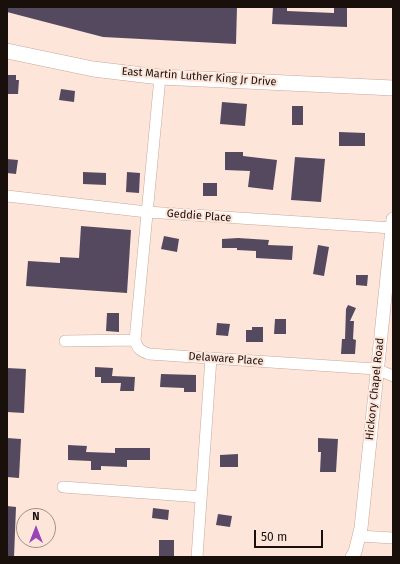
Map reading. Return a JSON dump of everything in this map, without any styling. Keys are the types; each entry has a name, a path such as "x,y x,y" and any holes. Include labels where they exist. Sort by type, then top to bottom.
{"main road":[{"name":"East Martin Luther King Jr Drive","path":"7,51 93,69 160,77 393,88"}],"street":[{"path":"65,341 135,340 160,77"},
{"name":"Geddie Place","path":"7,196 147,212 392,224"},
{"name":"Hickory Chapel Road","path":"352,557 359,536 392,224"},
{"name":"Delaware Place","path":"135,340 141,351 149,354 376,369 393,376"},
{"path":"197,557 211,358"},
{"path":"63,487 202,497"},
{"path":"359,536 393,538"}],"building":[{"path":"7,7 237,7 236,44 103,37 7,12"},
{"path":"273,7 287,7 287,11 334,13 334,7 347,7 347,27 272,24"},
{"path":"7,75 16,75 16,80 19,80 18,94 7,94"},
{"path":"61,89 75,91 74,102 59,100"},
{"path":"222,102 247,104 245,126 220,124"},
{"path":"292,106 303,106 303,125 292,125"},
{"path":"339,132 365,133 365,146 339,146"},
{"path":"225,152 243,152 243,156 277,160 273,190 248,187 250,171 225,170"},
{"path":"295,157 325,159 321,202 291,200"},
{"path":"7,159 18,160 16,174 7,173"},
{"path":"83,172 106,173 106,185 83,184"},
{"path":"127,172 140,173 139,193 126,192"},
{"path":"203,183 217,183 217,196 203,196"},
{"path":"81,226 131,230 127,293 26,286 28,261 60,263 60,257 79,258"},
{"path":"164,236 179,239 177,252 161,249"},
{"path":"238,238 269,240 268,245 293,246 292,260 256,258 256,251 237,250 237,248 222,248 222,239"},
{"path":"318,245 329,247 324,276 313,274"},
{"path":"356,275 368,275 367,286 356,285"},
{"path":"348,305 356,308 350,321 354,321 353,339 356,340 355,354 341,354 342,339 345,339 346,309"},
{"path":"107,313 119,313 119,332 106,331"},
{"path":"275,319 286,319 286,334 274,334"},
{"path":"217,323 230,324 228,336 216,335"},
{"path":"252,327 263,327 263,342 246,342 246,330 252,330"},
{"path":"95,367 113,368 112,376 135,377 134,391 120,391 121,383 101,383 101,377 95,377"},
{"path":"7,368 26,369 24,413 7,412"},
{"path":"161,374 196,375 196,392 184,392 184,388 160,387"},
{"path":"7,438 21,439 19,478 7,477"},
{"path":"318,438 338,439 336,472 320,472 321,452 318,452"},
{"path":"68,445 87,446 86,452 115,453 115,448 150,448 150,460 127,460 127,467 101,466 101,470 91,470 91,461 68,460"},
{"path":"238,454 238,467 220,467 220,455"},
{"path":"7,506 16,507 14,557 7,557"},
{"path":"153,508 169,510 168,520 152,518"},
{"path":"218,514 232,516 230,527 216,525"},
{"path":"159,540 174,540 174,556 159,556"}]}
